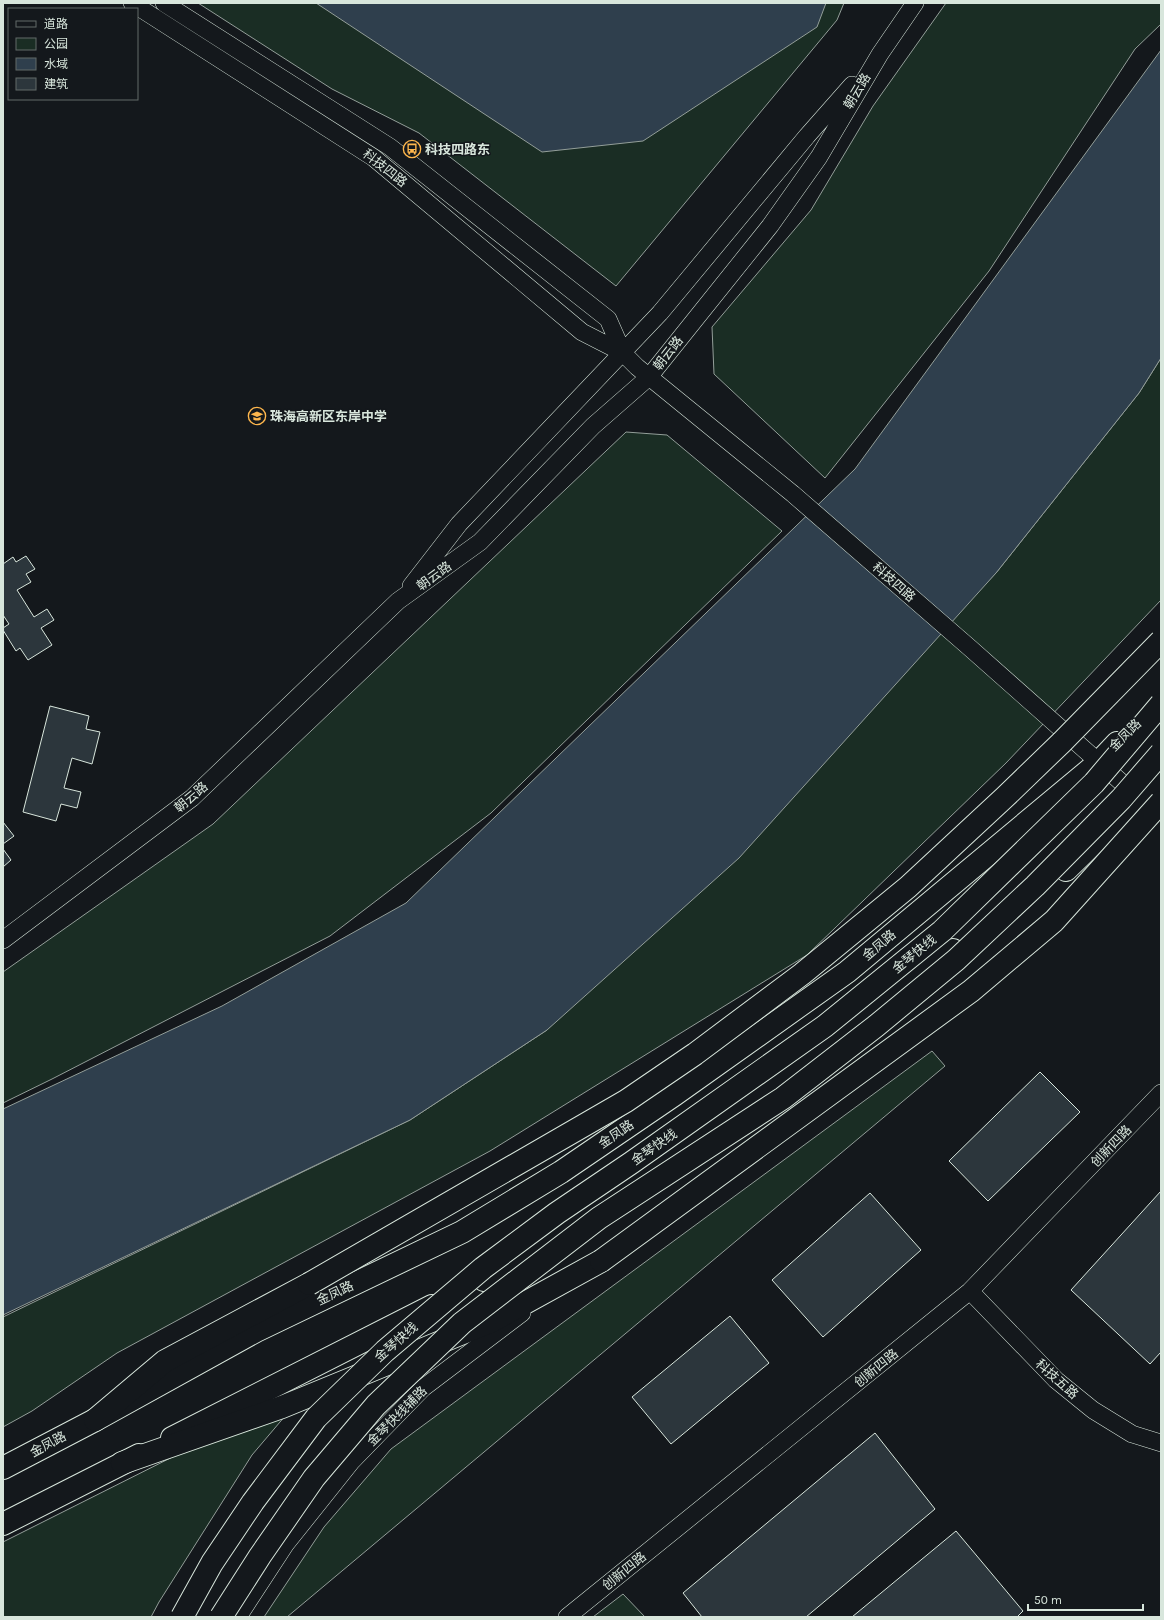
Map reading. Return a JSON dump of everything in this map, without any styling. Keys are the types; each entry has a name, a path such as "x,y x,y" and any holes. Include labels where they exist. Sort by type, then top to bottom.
{"main road":[{"path":"95,1420 165,1361 309,1284 626,1101 695,1054 802,974 908,887 994,808 1062,742 1161,641"},
{"name":"金凤路","path":"3,1468 95,1420 256,1331 462,1232 561,1172 674,1095 847,972 1099,762 1161,698"},
{"name":"金琴快线","path":"182,1617 212,1563 253,1502 316,1418 385,1351 483,1268 557,1213 656,1146 818,1030 942,931 1094,783 1161,704"},
{"path":"222,1617 260,1556 314,1478 376,1405 462,1323 599,1218 783,1098 876,1026 956,960 1035,886 1121,799 1161,753"},
{"path":"3,1524 483,1280 734,1108 1066,870 1140,798 1161,774"},
{"path":"122,1463 282,1407 492,1321 601,1261 971,991 1054,921 1161,802"}],"street":[{"name":"科技四路","path":"132,3 374,158 582,332 623,353 649,377 793,494 1161,817"},
{"name":"科技四路","path":"164,3 390,147 608,319 623,353"},
{"name":"朝云路","path":"398,601 480,542 592,426 649,377 770,226 819,157 880,54 915,3"},
{"name":"朝云路","path":"3,940 192,798 398,601 459,524 660,313 807,136 880,54"},
{"name":"创新四路","path":"567,1617 970,1292 1161,1093"},
{"name":"金琴快线辅路","path":"238,1617 285,1546 352,1461 423,1388 528,1308 601,1261"},
{"name":"科技五路","path":"970,1292 1056,1380 1094,1410 1132,1434 1161,1442"}],"green space":[{"path":"198,3 844,3 837,20 616,286 419,133 332,89"},
{"path":"946,3 1161,3 1161,24 1135,49 989,271 825,478 714,374 712,327 811,210 873,106"},
{"path":"1161,358 1161,600 1006,763 807,955 490,1151 117,1353 32,1411 3,1427 3,1317 410,1120 547,1030 996,573 1139,393"},
{"path":"626,432 667,435 782,531 491,813 330,936 3,1103 3,972 213,824"},
{"path":"932,1051 945,1066 287,1617 264,1617 324,1527 391,1449"},
{"path":"308,1389 252,1455 151,1617 3,1617 3,1542"},
{"path":"623,1594 645,1617 593,1617"}],"water":[{"path":"316,3 826,3 817,27 643,141 542,152"},
{"path":"1161,50 1161,358 1139,393 996,573 739,858 547,1030 410,1120 3,1315 3,1109 222,1006 406,903 855,469"}],"building":[{"path":"26,556 35,569 26,574 31,582 17,590 34,617 47,609 54,620 41,628 52,645 28,660 20,648 16,651 3,630 3,628 9,624 3,615 3,564 13,557 16,562"},
{"path":"50,706 89,716 86,729 100,732 92,764 72,758 64,788 81,792 77,808 61,804 56,821 23,812"},
{"path":"3,822 14,836 3,844"},
{"path":"3,849 11,860 3,867"},
{"path":"1040,1072 1080,1112 988,1201 949,1161"},
{"path":"1161,1191 1161,1352 1150,1364 1071,1290"},
{"path":"870,1193 921,1250 823,1337 772,1280"},
{"path":"730,1316 769,1363 671,1444 632,1397"},
{"path":"875,1433 935,1509 806,1617 702,1617 683,1593"},
{"path":"956,1531 1023,1611 1017,1617 852,1617"}],"place":[{"name":"科技四路东","path":"412,149"},
{"name":"珠海高新区东岸中学","path":"257,416"}]}
